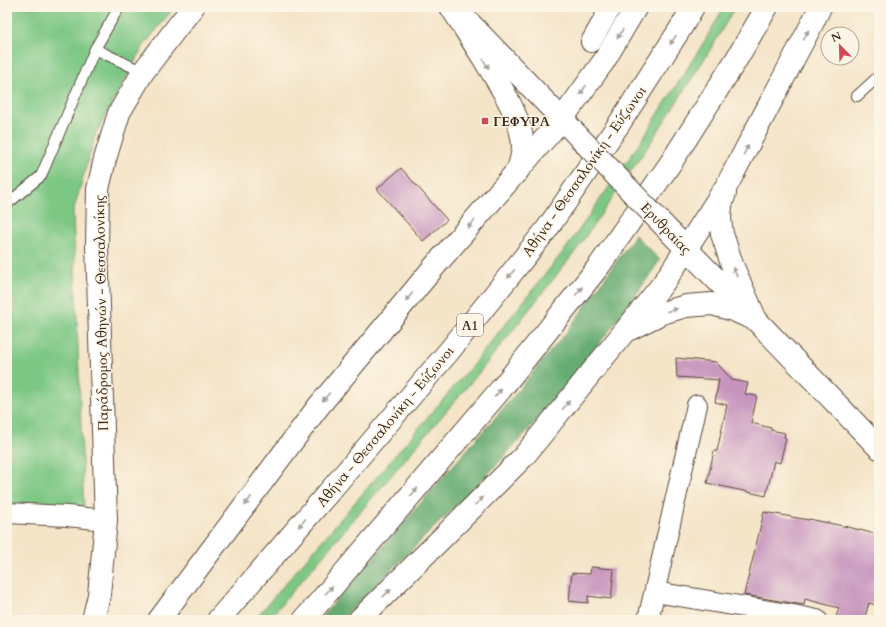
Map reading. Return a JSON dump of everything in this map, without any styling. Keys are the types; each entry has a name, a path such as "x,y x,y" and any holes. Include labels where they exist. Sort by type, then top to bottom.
{"main road":[{"name":"Παράδρομος Αθηνών - Θεσσαλονίκης","path":"92,620 99,595 106,520 97,246 98,189 105,159 119,113 143,72 193,7"},
{"path":"451,7 508,99 520,128 523,148 517,173"},
{"name":"Ερυθραίας","path":"455,7 686,249 879,448"},
{"path":"159,620 318,407 434,267 517,173 562,119 604,61 636,7"},
{"name":"Αθήνα - Θεσσαλονίκη - Εύζωνοι","path":"218,620 450,350 546,229 619,124 693,7"},
{"path":"304,620 496,395 599,266 672,161 736,60 767,7"},
{"path":"359,620 524,456 624,333 673,269 727,185 820,7"},
{"path":"727,185 721,205 720,219 722,234 733,267 756,320"},
{"path":"624,333 662,313 686,306 712,304 733,310 756,320"}],"street":[{"path":"591,42 611,7"},
{"path":"648,620 697,405"},
{"path":"7,513 67,516 106,520"},
{"path":"655,592 817,620"}],"lane":[{"path":"7,204 41,176 95,49 119,7"},
{"path":"95,49 143,72"},
{"path":"857,96 879,76"}],"green space":[{"path":"11,7 175,7 144,45 96,133 73,212 84,509 7,504 7,65"},
{"path":"724,7 735,7 712,47 649,145 575,252 478,374 268,620 254,620 470,368 567,247 641,141 704,42"},
{"path":"635,235 660,260 631,302 580,369 523,436 488,474 341,620 319,620 506,405 569,329"}],"building":[{"path":"401,168 447,220 423,241 377,189"},
{"path":"676,358 716,362 732,380 748,383 745,394 757,396 751,423 785,433 784,437 786,438 780,463 774,461 766,496 707,483 714,451 717,451 727,405 715,402 719,380 677,377"},
{"path":"764,512 809,519 879,535 879,606 869,603 864,620 835,620 839,608 805,599 804,605 744,595"},
{"path":"591,567 614,569 611,599 588,596 588,603 569,601 572,573 590,574"}],"place":[{"name":"ΓΕΦΥΡΑ","path":"485,121"}]}
